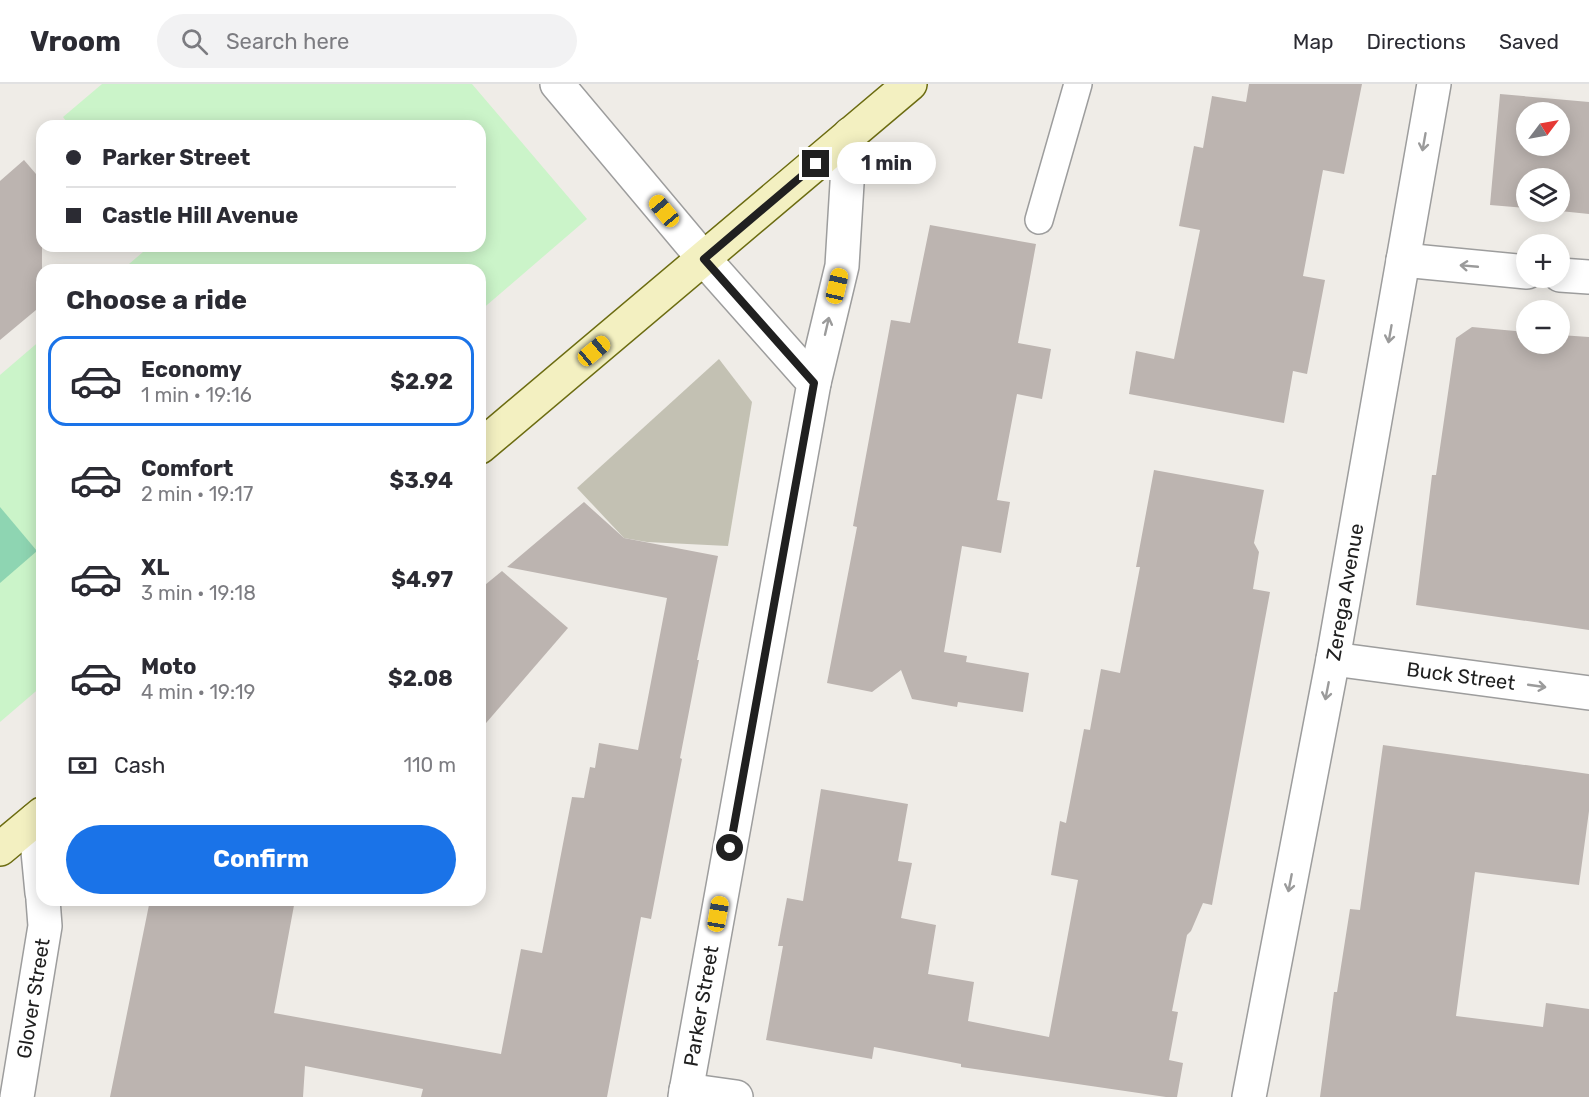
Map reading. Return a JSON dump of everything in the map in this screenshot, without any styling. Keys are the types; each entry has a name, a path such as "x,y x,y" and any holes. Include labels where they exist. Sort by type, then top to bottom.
{"main road":[{"path":"486,442 910,84"},
{"path":"0,849 36,819"}],"street":[{"path":"557,84 704,259 814,383"},
{"name":"Zerega Avenue","path":"1249,1097 1333,659 1434,84"},
{"name":"Parker Street","path":"686,1093 814,383 842,266 850,134"},
{"path":"1403,260 1516,271"},
{"path":"1570,275 1589,277"},
{"name":"Buck Street","path":"1333,659 1589,693"},
{"name":"Glover Street","path":"17,1097 45,926 43,906"},
{"path":"686,1093 736,1097"}],"lane":[{"path":"1039,220 1078,84"}],"shaded area":[{"path":"719,359 752,402 728,546 647,542 624,538 577,488"}],"green space":[{"path":"102,84 472,84 587,219 486,306 486,264 129,264 143,252 486,252 486,120 65,120 63,117"},
{"path":"36,344 36,691 0,722 0,375"},
{"path":"0,507 36,552 0,583"}],"building":[{"path":"1249,84 1362,84 1344,174 1323,170 1303,276 1325,280 1307,374 1293,371 1284,423 1129,394 1136,351 1174,359 1200,230 1179,226 1194,146 1203,148 1212,96 1246,102"},
{"path":"1500,94 1589,102 1589,214 1570,212 1570,168 1516,168 1516,207 1490,205"},
{"path":"24,160 36,174 36,252 42,252 42,264 36,264 36,310 0,340 0,181"},
{"path":"930,225 1036,244 1018,343 1051,349 1042,399 1017,394 997,500 1010,502 1001,553 962,546 944,652 967,656 966,662 1029,673 1023,712 958,702 957,707 912,699 901,670 872,692 827,683 857,527 853,526 891,320 910,323"},
{"path":"1472,327 1516,331 1516,354 1570,354 1570,336 1589,337 1589,630 1416,605 1432,475 1436,475 1456,338"},
{"path":"1154,470 1264,490 1254,543 1259,552 1253,589 1270,592 1212,905 1203,903 1187,935 1172,1011 1178,1012 1169,1060 1183,1063 1177,1097 961,1067 961,1064 874,1047 872,1059 766,1040 783,946 778,946 787,898 803,901 821,789 908,804 898,861 912,863 901,918 936,925 928,974 974,982 968,1021 1049,1037 1078,880 1051,875 1060,821 1066,823 1084,729 1090,730 1101,669 1120,673 1140,567 1136,567"},
{"path":"584,502 624,538 718,556 651,919 641,917 607,1097 421,1097 423,1089 305,1066 303,1097 110,1097 149,906 294,906 274,1013 501,1054 521,949 542,953 572,797 584,798 590,767 595,768 599,743 638,750 667,598 507,567"},
{"path":"502,571 568,628 486,723 486,584"},
{"path":"1383,745 1589,774 1589,811 1579,885 1475,872 1456,1016 1543,1027 1546,1003 1589,1009 1589,1097 1320,1097 1334,992 1337,992 1350,909 1360,910"}],"route":[{"path":"730,848 814,383 704,259 816,164"}]}
